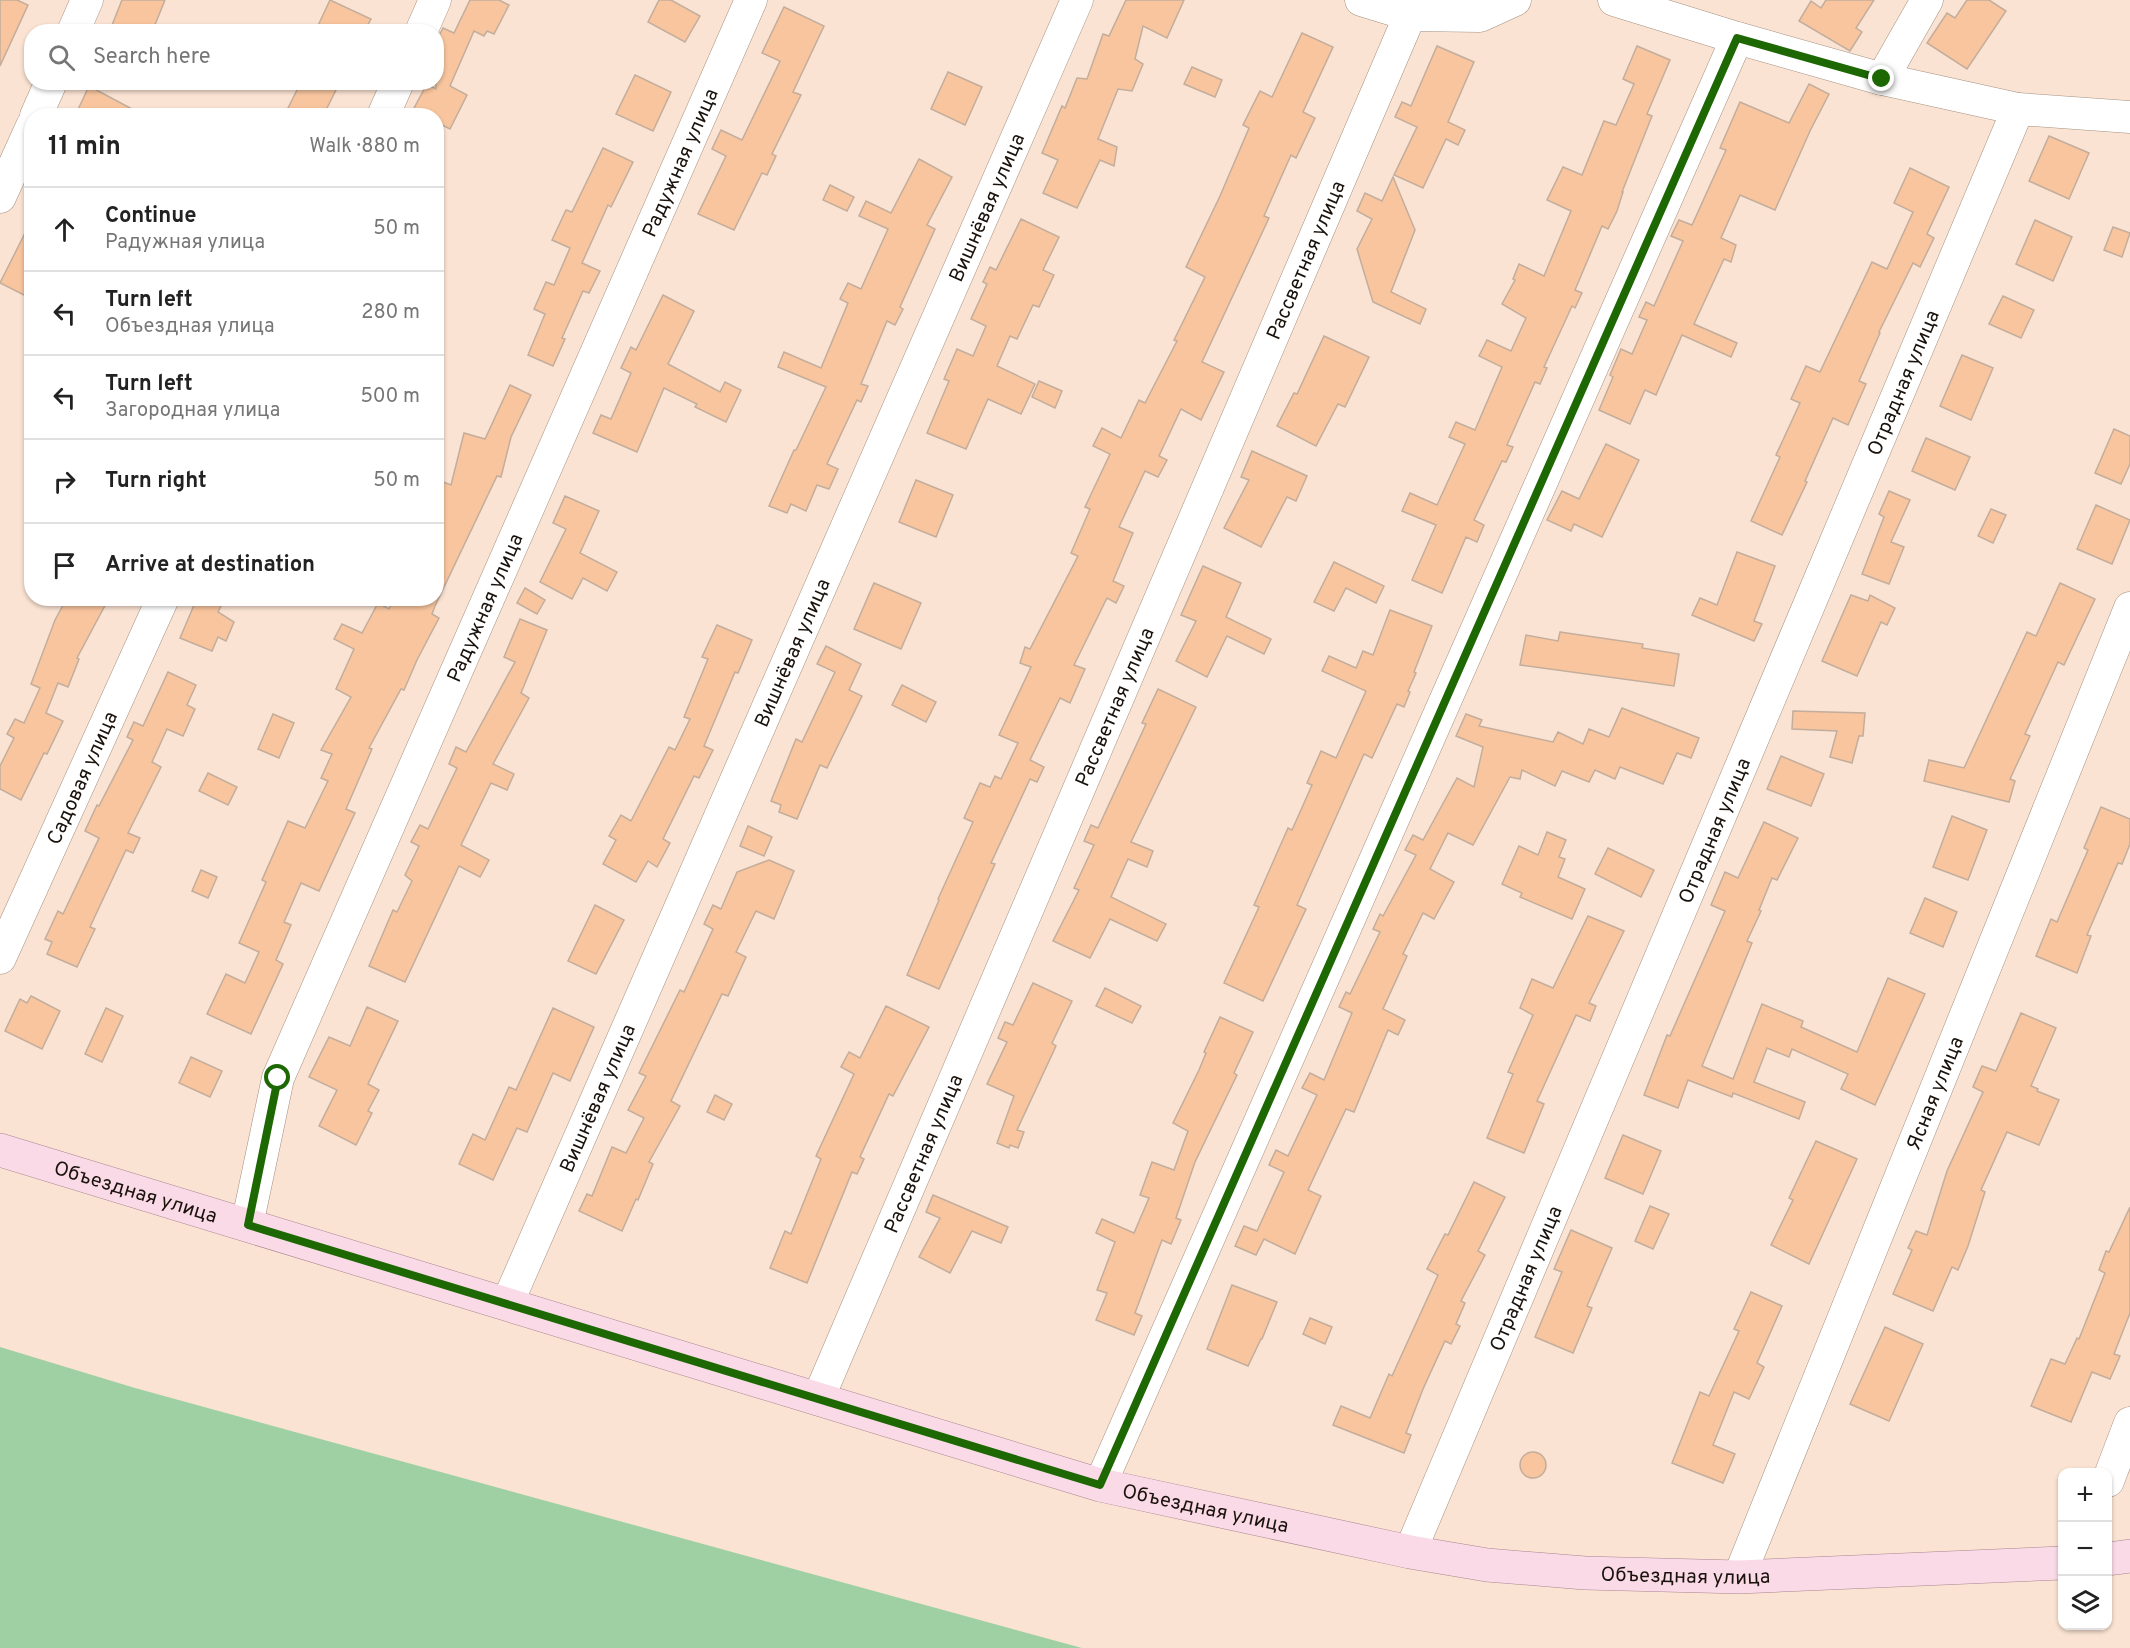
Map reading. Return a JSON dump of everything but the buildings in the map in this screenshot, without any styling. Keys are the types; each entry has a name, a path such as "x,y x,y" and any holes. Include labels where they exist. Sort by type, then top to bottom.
{"main road":[{"name":"Объездная улица","path":"0,1150 1100,1485 1410,1552 1487,1565 1585,1573 1739,1577 2058,1563"},
{"path":"2112,1558 2130,1556"}],"street":[{"path":"76,24 87,0"},
{"path":"424,24 435,0"},
{"name":"Радужная улица","path":"248,1225 278,1078 751,0"},
{"name":"Вишнёвая улица","path":"507,1304 1077,0"},
{"path":"1361,0 1410,15 1480,16 1515,0"},
{"path":"1614,0 1882,79 2018,110 2130,117"},
{"path":"1882,79 1927,0"},
{"name":"Рассветная улица","path":"818,1399 1410,15"},
{"path":"1100,1485 1737,38"},
{"path":"40,108 47,90"},
{"path":"387,108 394,90"},
{"name":"Отрадная улица","path":"1410,1552 2018,110"},
{"path":"0,197 24,144"},
{"name":"Садовая улица","path":"0,958 159,606"},
{"name":"Ясная улица","path":"1739,1577 2130,609"},
{"path":"2112,1470 2130,1423"}],"green space":[{"path":"0,1347 135,1388 1082,1648 0,1648"}],"route":[{"path":"278,1078 248,1225 1100,1485 1737,38 1882,79"}]}
